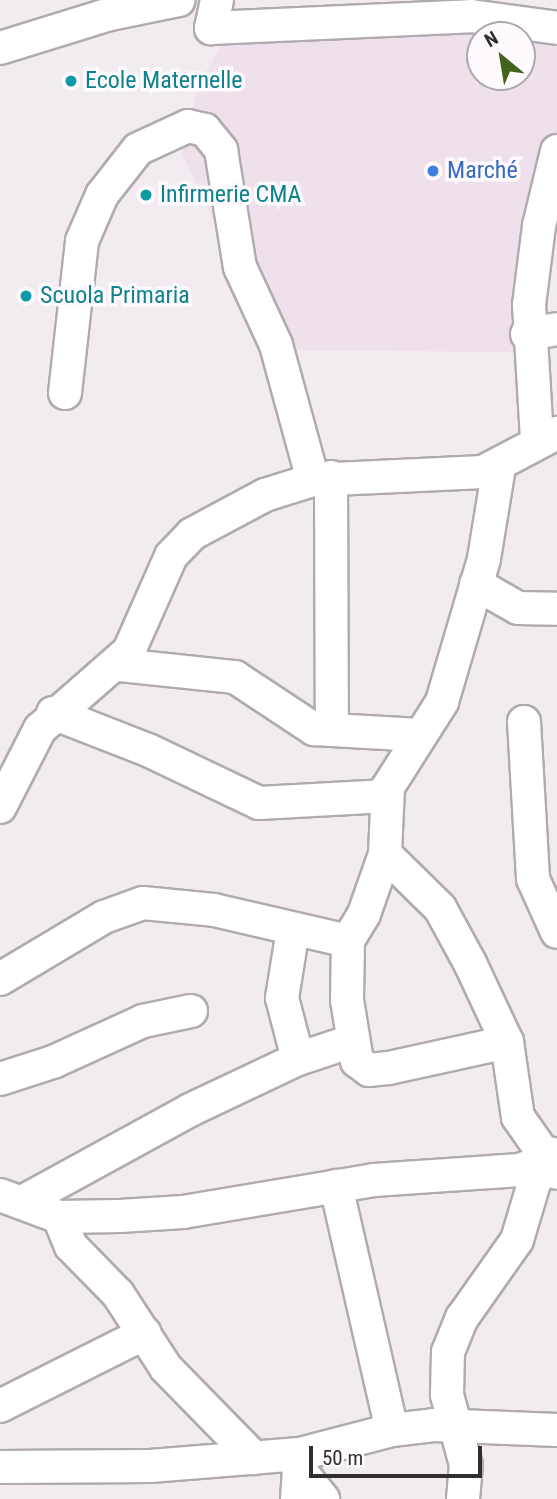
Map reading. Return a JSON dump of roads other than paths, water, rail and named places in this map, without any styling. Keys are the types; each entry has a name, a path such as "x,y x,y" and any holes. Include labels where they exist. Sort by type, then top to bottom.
{"street":[{"path":"0,48 107,7 180,0 217,2 211,28 471,16 557,28"},
{"path":"65,393 82,241 102,194 138,149 188,126 205,130 221,150 240,267 276,345 322,478 332,730"},
{"path":"0,807 54,713 120,665 179,545 257,499 322,478 483,472 499,467 547,436 542,331 555,167"},
{"path":"499,467 476,584 442,702 420,735 387,796 385,854 364,914 348,941 352,1041 357,1060 369,1070 507,1042"},
{"path":"476,584 518,608 557,609"},
{"path":"120,665 235,677 302,726 420,735"},
{"path":"54,713 148,750 259,803 387,796"},
{"path":"524,722 533,879 557,932"},
{"path":"385,854 440,908 507,1042 518,1117 554,1159"},
{"path":"0,979 104,917 143,904 214,910 348,941"},
{"path":"293,930 282,998 298,1059"},
{"path":"0,1079 52,1062 143,1021 191,1011"},
{"path":"12,1198 298,1059 352,1041"},
{"path":"12,1198 59,1217 183,1212 335,1186 520,1170 554,1159"},
{"path":"463,1499 466,1465 454,1424 446,1374 454,1333 517,1240 554,1159"},
{"path":"335,1186 392,1430"},
{"path":"59,1217 71,1246 118,1294 183,1389 254,1458"},
{"path":"0,1406 145,1333"},
{"path":"0,1467 150,1466 254,1458 299,1461 392,1430 454,1424 557,1430"},
{"path":"297,1499 299,1461"},
{"path":"299,1461 323,1499"}],"place":[{"name":"Ecole Maternelle","path":"71,81"},
{"name":"Marché","path":"433,171"},
{"name":"Infirmerie CMA","path":"146,195"},
{"name":"Scuola Primaria","path":"26,296"}]}
